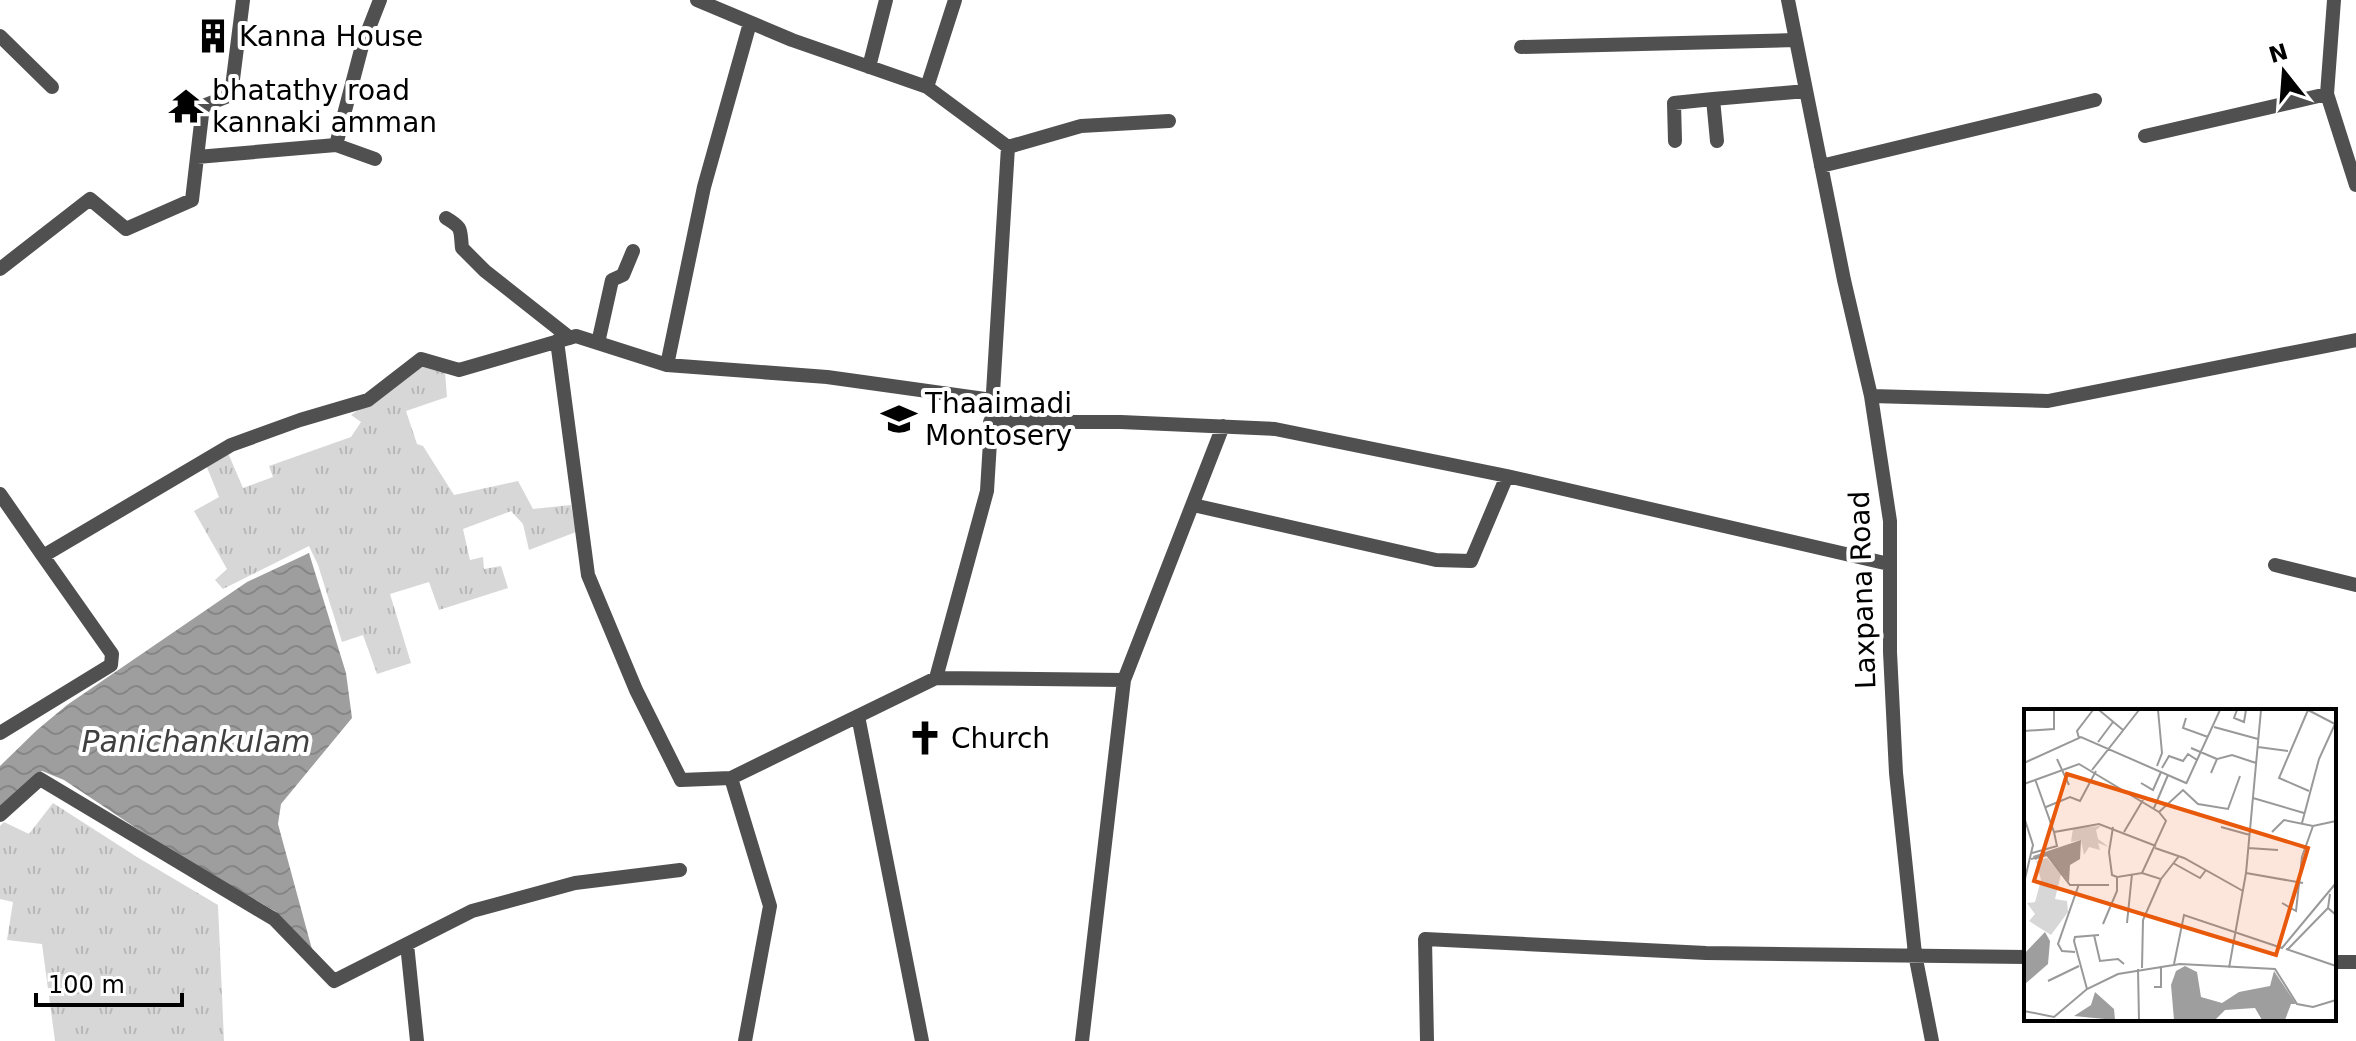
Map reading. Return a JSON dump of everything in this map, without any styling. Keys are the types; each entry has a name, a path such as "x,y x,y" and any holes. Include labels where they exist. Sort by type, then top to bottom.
{"street":[{"path":"0,269 90,199 126,229 192,200 203,106 231,95 243,0"},
{"path":"336,145 362,46 380,0"},
{"path":"697,0 792,40 927,87 1008,147"},
{"path":"869,67 886,0"},
{"path":"927,87 955,0"},
{"name":"Laxpana Road","path":"1788,0 1844,280 1871,396 1890,521 1890,652 1896,773 1915,954 1932,1041"},
{"path":"2334,0 2327,94 2356,185"},
{"path":"667,365 704,187 750,23"},
{"path":"0,36 52,87"},
{"path":"1521,47 1796,40"},
{"path":"1675,141 1674,103 1806,91"},
{"path":"2145,136 2327,94"},
{"path":"1713,99 1717,141"},
{"path":"1821,166 2095,100"},
{"path":"1008,147 1081,126 1169,121"},
{"path":"197,157 336,145 375,159"},
{"path":"936,678 987,491 1008,147"},
{"path":"446,218 458,225 462,232 462,248 564,339 588,575 636,690 681,780 731,778 936,678 1124,680"},
{"path":"598,343 612,280 623,275 633,251"},
{"path":"43,556 231,445 368,400 421,359 459,370 576,336 667,365 827,377 992,400"},
{"path":"1871,396 2048,401 2356,340"},
{"path":"990,422 1121,422 1275,429 1507,476 1889,564"},
{"path":"1082,1041 1124,680 1223,426"},
{"path":"1193,505 1436,560 1471,561 1507,476"},
{"path":"0,494 112,654 113,661 0,733"},
{"path":"2275,565 2356,585"},
{"path":"858,716 922,1041"},
{"path":"731,778 770,906 745,1041"},
{"path":"0,815 40,779 274,919 334,981 472,911 575,883 680,870"},
{"path":"1427,1041 1425,939 1706,953 2024,957"},
{"path":"407,944 417,1041"}],"green space":[{"path":"422,365 445,372 447,397 406,411 417,444 423,446 454,495 518,481 533,509 571,505 576,532 529,550 523,524 511,511 463,529 470,560 483,557 484,569 501,566 508,588 439,610 429,582 390,594 411,663 377,674 363,635 342,642 309,546 223,589 215,580 227,569 194,511 219,497 206,465 228,453 243,488 273,477 269,466 351,437 361,422 351,415"},
{"path":"53,803 218,905 224,1041 55,1041 42,944 7,940 13,902 0,899 0,826 4,822 29,834"}],"water":[{"name":"Panichankulam","path":"309,553 346,673 352,718 281,804 278,824 313,953 275,911 172,852 64,780 42,771 0,807 0,766 67,705 247,582"}],"place":[{"name":"Kanna House","path":"213,36"},
{"name":"bhatathy road kannaki amman","path":"186,106"},
{"name":"Thaaimadi Montosery","path":"899,419"},
{"name":"Church","path":"925,738"}]}
